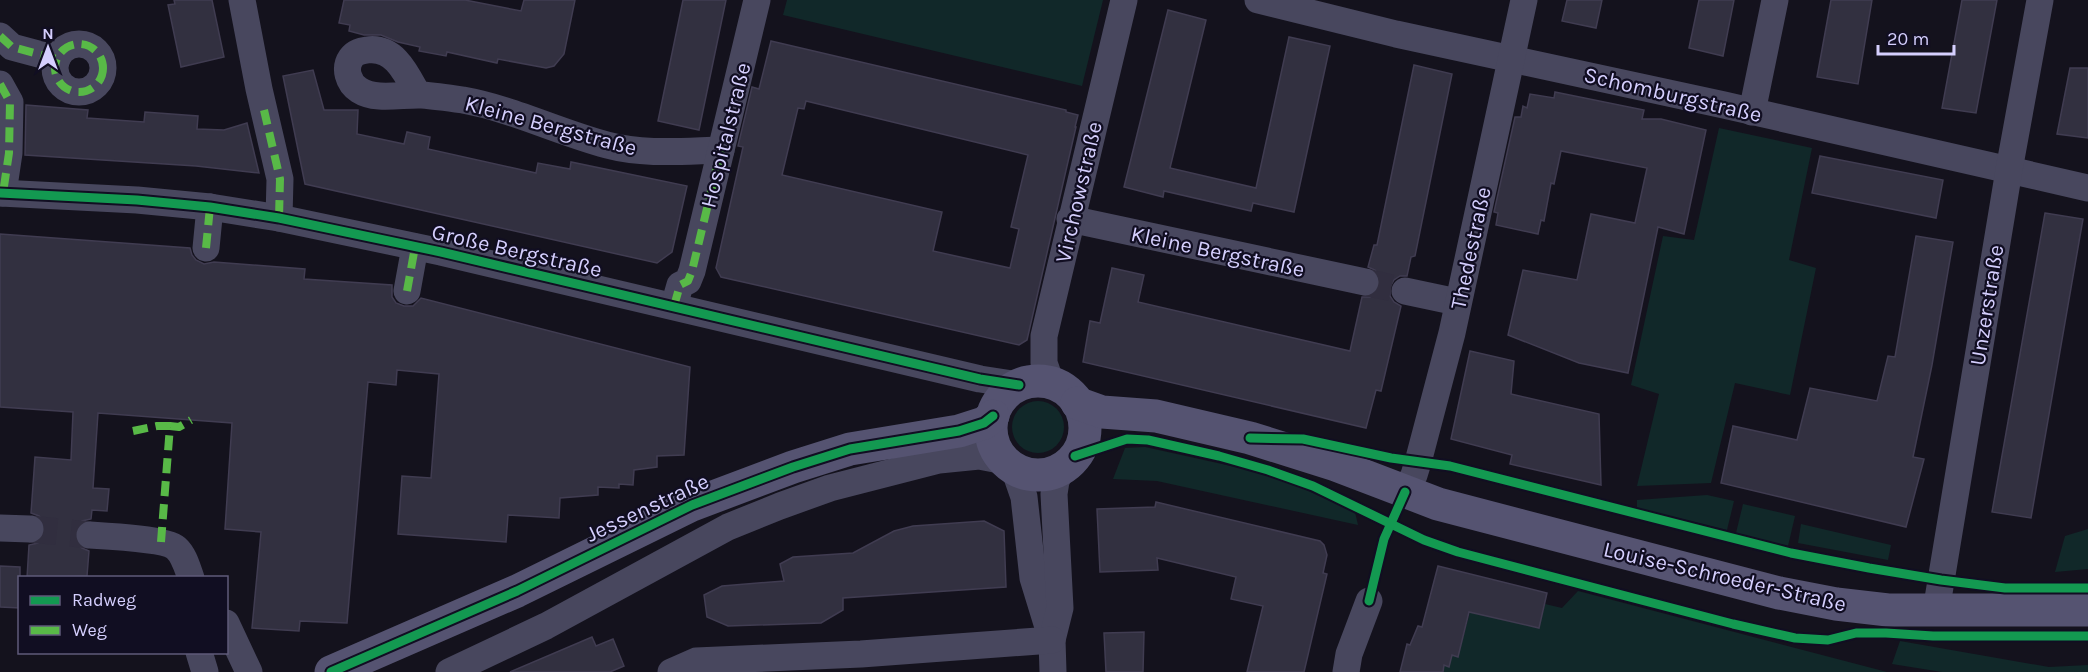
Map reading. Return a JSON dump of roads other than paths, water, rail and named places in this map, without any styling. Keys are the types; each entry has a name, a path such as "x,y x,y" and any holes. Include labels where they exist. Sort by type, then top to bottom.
{"street":[{"path":"242,0 280,179 279,218"},
{"name":"Hospitalstraße","path":"674,306 680,285 688,281 692,271 757,0"},
{"name":"Virchowstraße","path":"1051,383 1044,363 1044,336 1070,219 1124,0"},
{"name":"Schomburgstraße","path":"1258,0 1396,34 2088,188"},
{"name":"Thedestraße","path":"1405,492 1420,456 1452,333 1524,0"},
{"path":"1752,112 1775,0"},
{"name":"Unzerstraße","path":"1936,611 2009,170 2040,0"},
{"path":"0,36 12,47 57,59"},
{"path":"0,84 10,102 9,153 2,193"},
{"name":"Kleine Bergstraße","path":"418,95 466,101 489,107 608,145 656,152 721,150"},
{"name":"Große Bergstraße","path":"2,193 137,200 210,207 279,218 674,306 980,380 1019,385"},
{"path":"206,248 210,207"},
{"name":"Kleine Bergstraße","path":"1070,219 1365,282"},
{"name":"Große Bergstraße","path":"407,291 415,247"},
{"path":"1405,291 1457,302"},
{"path":"449,672 546,626 728,527 830,488 939,460 979,456 993,457 1009,464 1032,474 1050,473 1062,468 1075,456 1083,439 1084,420 1077,403 1066,390 1051,383 1032,382 1019,385 1000,400 991,428 993,440 1009,464 1024,497 1033,578 1052,640 1053,672"},
{"path":"1077,403 1102,412 1156,416 1250,438 1336,465 1405,492"},
{"name":"Jessenstraße","path":"331,672 517,591 692,505 793,466 850,449 959,431 984,423 993,416"},
{"path":"1052,640 1060,608 1053,506 1055,486 1062,468"},
{"name":"Louise-Schroeder-Straße","path":"1405,492 1476,514 1779,593 1836,604 1888,610 2088,610"},
{"path":"0,528 30,530"},
{"path":"90,535 161,542 175,546 183,557 190,576"},
{"path":"1346,672 1349,654 1369,601"},
{"path":"228,627 249,672"},
{"path":"671,671 696,661 861,654 1052,640"},
{"path":"200,654 205,672"}],"tunnel":[{"path":"1365,282 1405,291"},
{"path":"30,529 90,535"}]}
